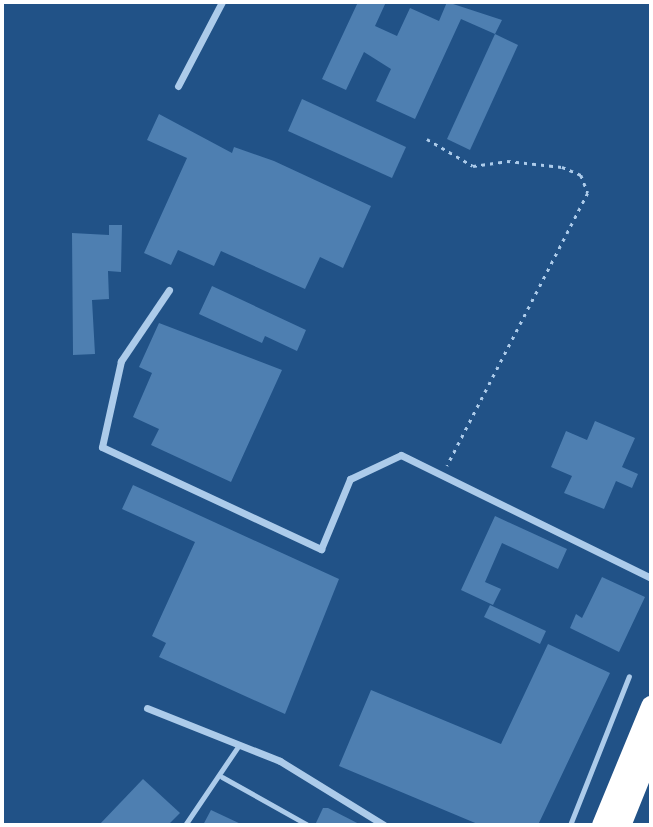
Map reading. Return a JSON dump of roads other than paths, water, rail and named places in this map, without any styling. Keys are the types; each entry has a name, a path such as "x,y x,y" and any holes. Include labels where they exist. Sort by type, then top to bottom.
{"highway":[{"path":"602,825 651,706"},
{"path":"620,825 651,748"}],"street":[{"path":"178,86 222,2"},
{"path":"169,290 121,361 102,447 321,549 351,479 401,455 651,578"},
{"path":"147,708 280,761 384,825"}],"lane":[{"path":"570,825 629,676"},
{"path":"185,825 222,776 239,745"},
{"path":"222,776 308,825"}]}
